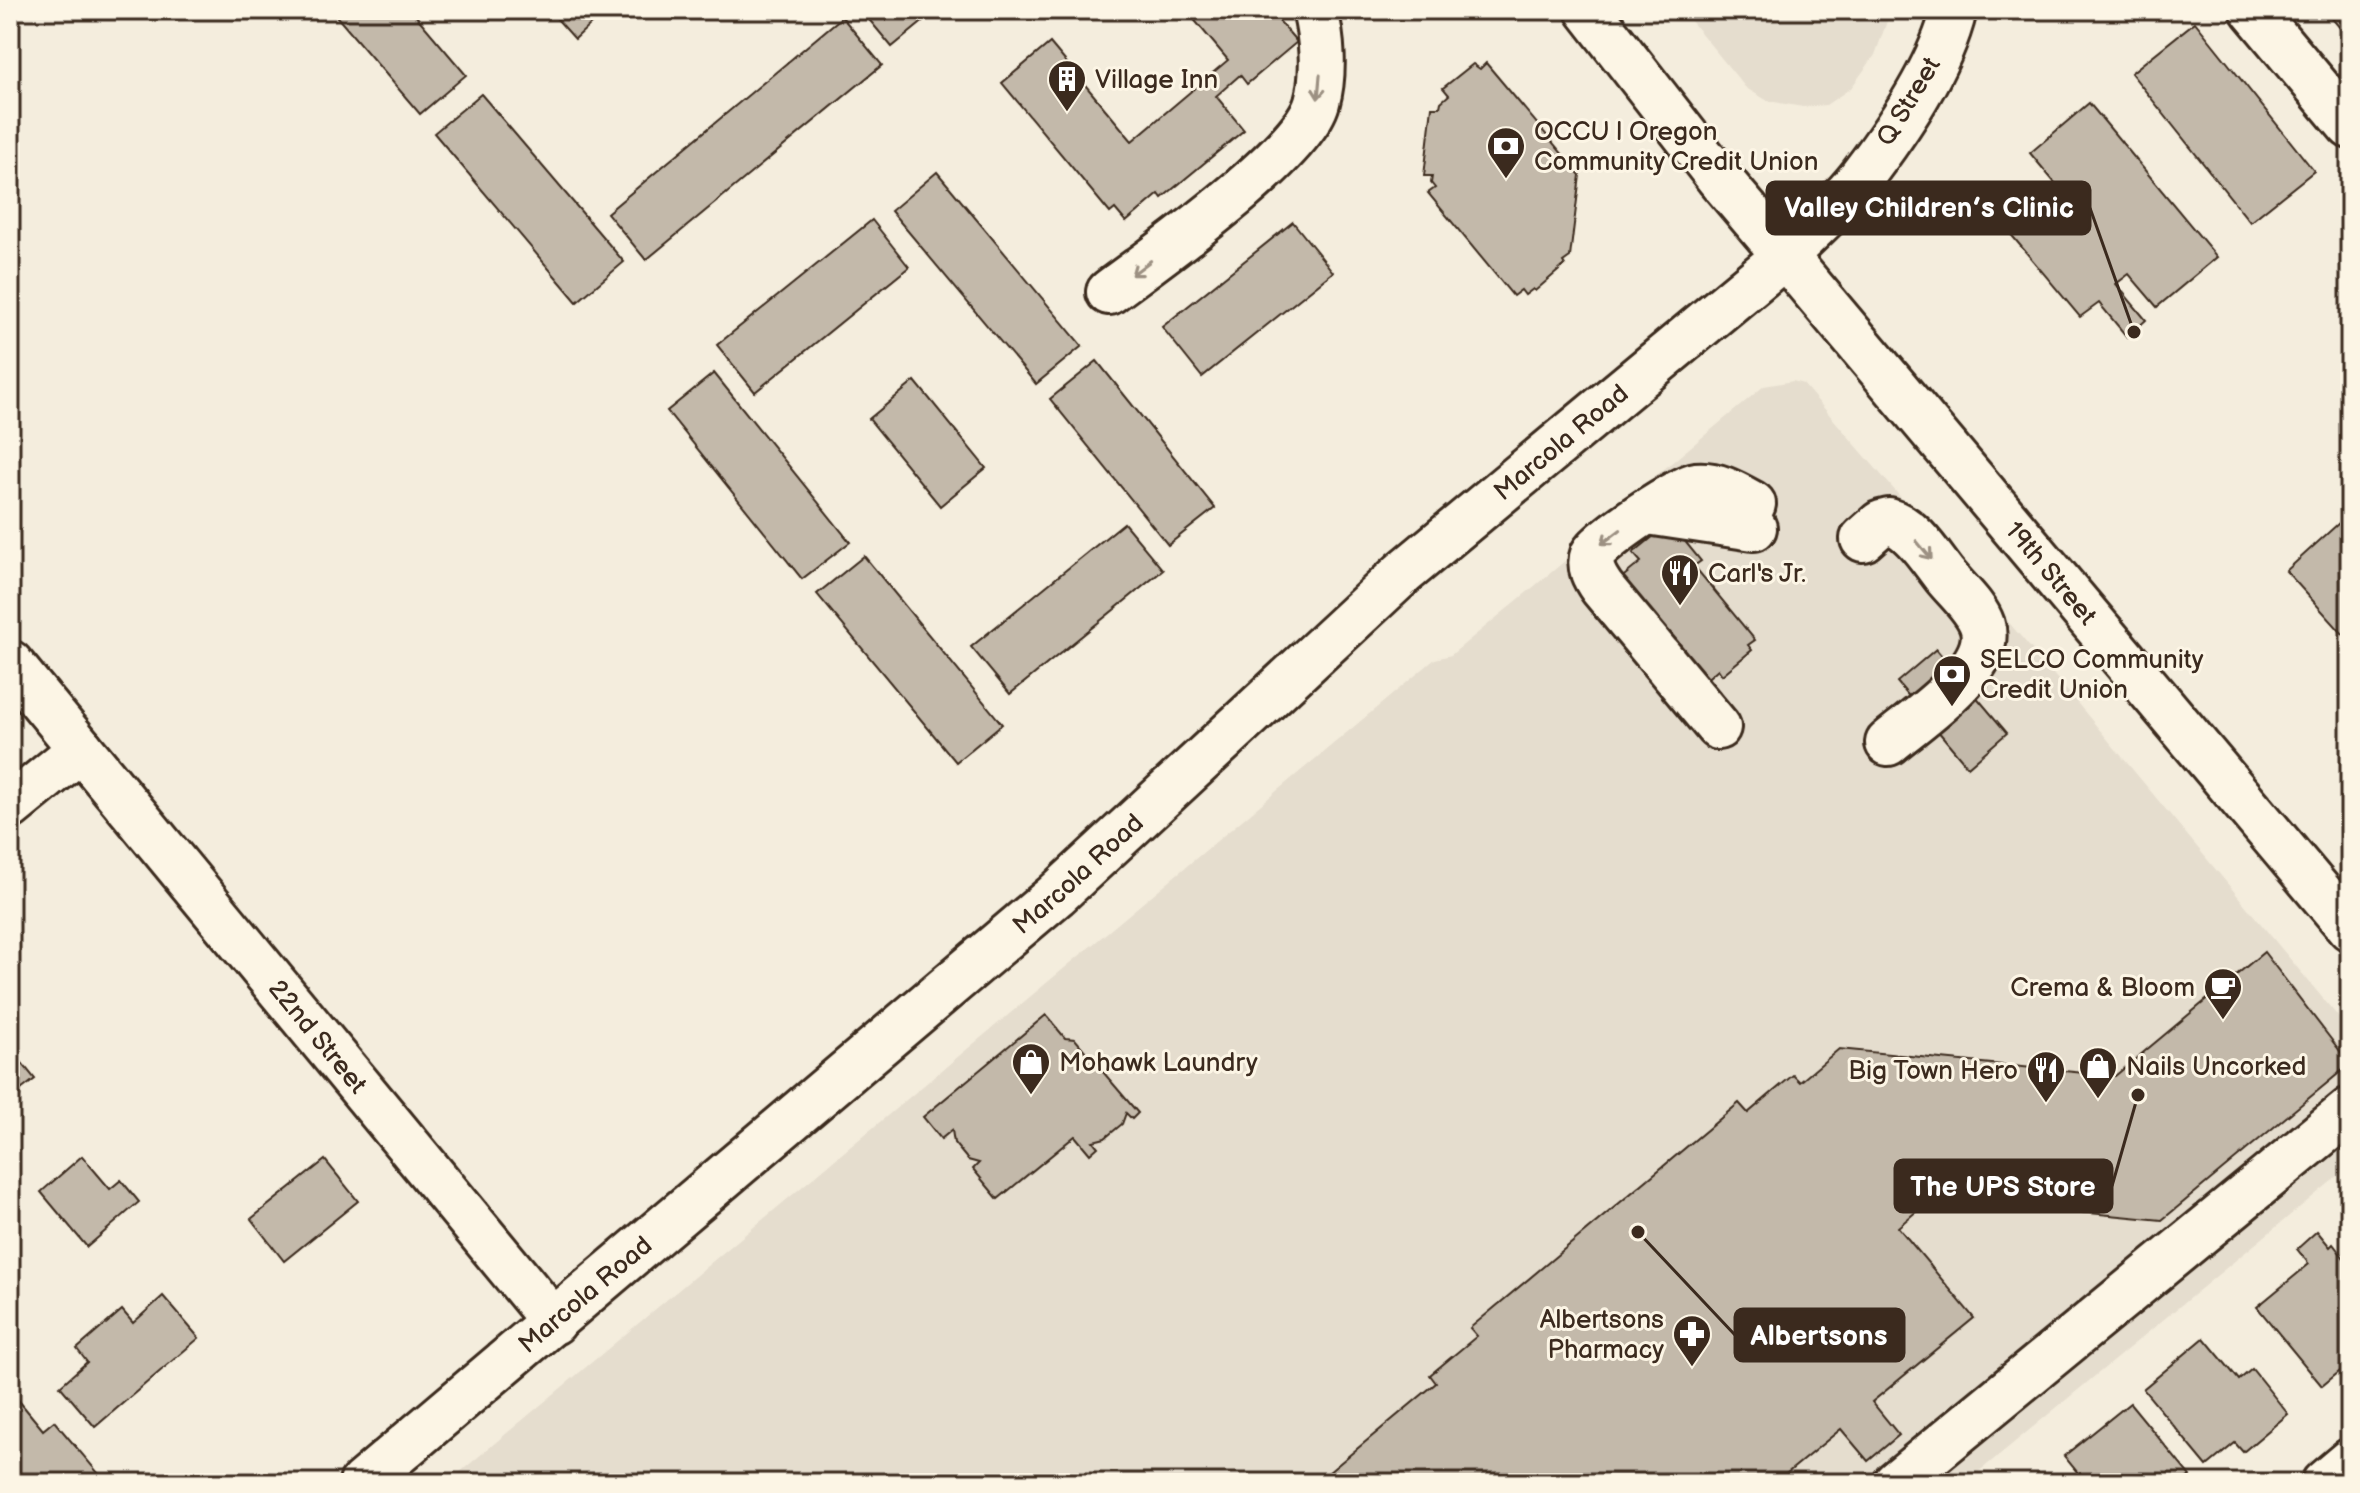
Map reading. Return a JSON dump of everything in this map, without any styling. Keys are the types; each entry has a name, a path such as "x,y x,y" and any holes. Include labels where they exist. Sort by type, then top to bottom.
{"main road":[{"path":"1109,292 1213,213 1295,140 1317,103 1323,41 1315,10"},
{"name":"19th Street","path":"1588,10 1718,177 2350,928"},
{"name":"Q Street","path":"1785,256 1861,178 1918,95 1950,27 1954,10"},
{"path":"2253,10 2350,126"},
{"name":"Marcola Road","path":"362,1483 1056,895 1403,573 1785,256"},
{"path":"1718,727 1593,574 1591,564 1601,544 1692,485 1711,485 1754,516"},
{"path":"1863,539 1881,523 1889,521 1907,530 1982,624 1984,642 1979,659 1968,675 1888,743"},
{"name":"22nd Street","path":"10,663 554,1322"},
{"path":"10,807 81,749"},
{"path":"1896,1483 2350,1110"},
{"path":"2324,1483 2350,1461"}],"shaded area":[{"path":"1682,10 1891,10 1875,55 1851,88 1826,105 1803,107 1768,101 1746,88"},
{"path":"1793,381 1803,384 2054,675 2350,1031 2350,1166 1965,1483 447,1483 1435,659 1451,655 1577,551 1581,538 1764,386"}],"building":[{"path":"331,10 411,10 466,75 420,114"},
{"path":"549,10 581,10 592,23 575,39"},
{"path":"861,10 937,10 892,47"},
{"name":"Village Inn","path":"1186,10 1270,10 1297,42 1247,84 1240,75 1216,96 1244,130 1162,198 1159,194 1126,222 1115,209 1110,213 1002,83 1050,43 1132,141 1228,60"},
{"path":"2325,10 2350,10 2350,40"},
{"path":"842,17 882,65 646,260 607,213"},
{"path":"2195,22 2314,171 2250,222 2131,73"},
{"name":"OCCU | Oregon Community Credit Union","path":"1486,63 1580,175 1570,257 1535,291 1533,289 1525,295 1521,290 1513,296 1428,193 1435,188 1431,183 1432,176 1424,176 1432,107 1440,107 1449,95 1443,88 1473,64 1480,69"},
{"path":"481,94 624,262 577,302 434,133"},
{"path":"2089,103 2217,257 2157,307 2129,274 2116,284 2146,320 2127,337 2099,303 2080,317 2009,232 2060,189 2030,153"},
{"path":"937,172 1082,346 1036,384 891,211"},
{"path":"872,220 909,267 755,392 717,345"},
{"path":"1293,222 1333,272 1202,377 1162,327"},
{"path":"1097,361 1215,508 1168,545 1050,399"},
{"path":"714,373 850,542 802,579 667,411"},
{"path":"915,381 986,468 940,506 869,419"},
{"path":"2350,513 2350,642 2286,571"},
{"path":"1124,523 1163,570 1010,694 971,647"},
{"name":"Carl's Jr.","path":"1670,523 1701,561 1694,566 1755,640 1748,645 1752,650 1722,675 1718,669 1702,683 1614,584 1641,562 1633,553"},
{"path":"864,556 1002,724 956,762 817,594"},
{"name":"SELCO Community Credit Union","path":"1936,649 2007,733 1968,767 1897,682"},
{"path":"2264,952 2350,1064 2162,1220 1932,1198 1898,1227 1974,1318 1872,1402 1899,1435 1868,1461 1841,1429 1775,1483 1316,1483 1436,1383 1430,1375 1477,1336 1470,1328 1739,1103 1748,1113 1793,1075 1800,1082 1839,1049 2115,1076"},
{"path":"1046,1015 1065,1038 1075,1039 1138,1113 1132,1119 1126,1113 1122,1124 1105,1138 1093,1141 1098,1147 1090,1154 1075,1136 998,1199 973,1169 979,1163 968,1160 954,1143 952,1130 941,1139 923,1117"},
{"path":"10,1048 35,1079 17,1093 20,1096 10,1104"},
{"path":"82,1156 110,1189 121,1180 139,1202 87,1247 41,1192"},
{"path":"325,1160 358,1201 284,1261 251,1219"},
{"path":"2317,1231 2330,1247 2333,1244 2350,1266 2350,1363 2322,1386 2257,1307 2309,1264 2297,1249"},
{"path":"163,1296 199,1338 95,1427 60,1386 87,1362 77,1349 122,1310 133,1323"},
{"path":"2204,1338 2239,1380 2252,1369 2288,1414 2243,1452 2235,1443 2207,1466 2143,1389"},
{"path":"10,1390 43,1430 54,1421 99,1474 88,1483 38,1483 32,1476 24,1483 10,1483"},
{"path":"2130,1403 2190,1476 2181,1483 2086,1483 2064,1456"}],"place":[{"name":"Village Inn","path":"1067,113"},
{"name":"OCCU | Oregon Community Credit Union","path":"1506,180"},
{"name":"Valley Children’s Clinic","path":"2134,332"},
{"name":"Carl's Jr.","path":"1680,607"},
{"name":"SELCO Community Credit Union","path":"1952,708"},
{"name":"Crema & Bloom","path":"2223,1021"},
{"name":"The UPS Store","path":"2138,1095"},
{"name":"Mohawk Laundry","path":"1031,1096"},
{"name":"Nails Uncorked","path":"2098,1100"},
{"name":"Big Town Hero","path":"2046,1104"},
{"name":"Albertsons","path":"1638,1232"},
{"name":"Albertsons Pharmacy","path":"1692,1368"}]}
